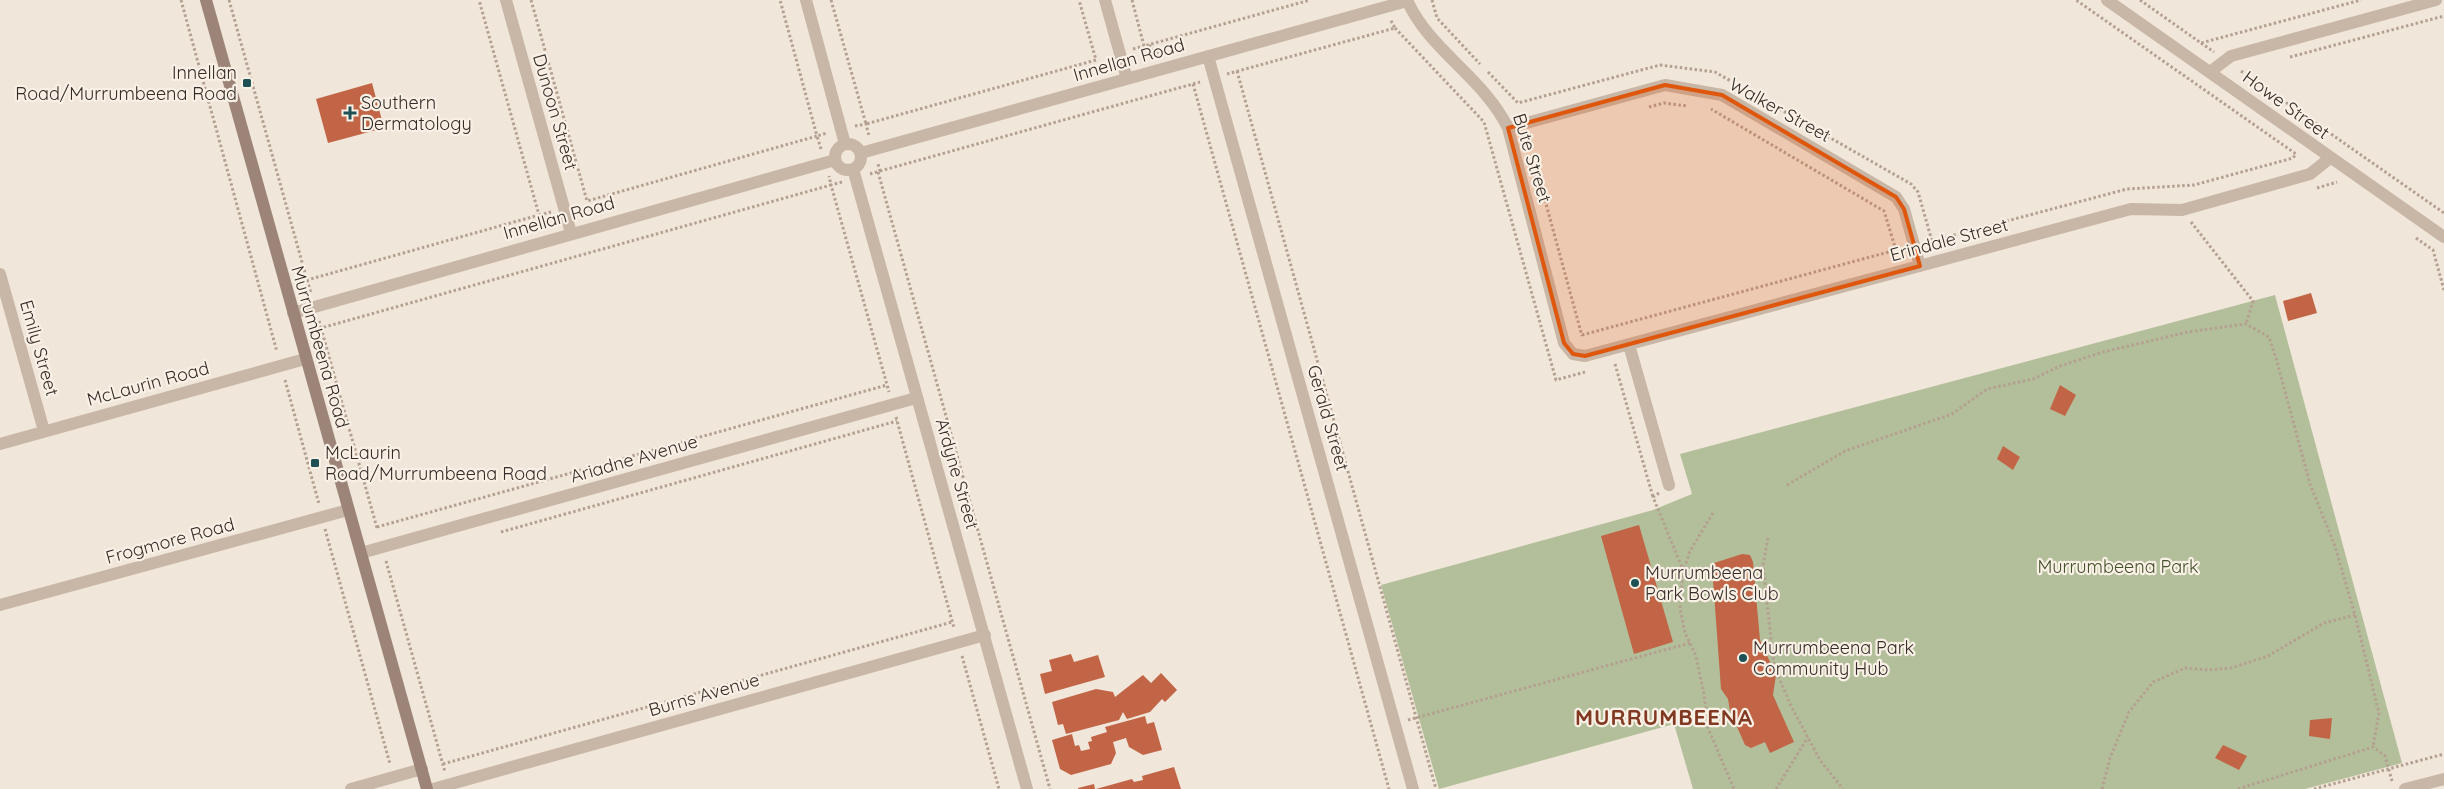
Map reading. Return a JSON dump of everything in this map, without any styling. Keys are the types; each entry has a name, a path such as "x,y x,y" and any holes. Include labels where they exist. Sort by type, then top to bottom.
{"main road":[{"name":"Murrumbeena Road","path":"206,0 427,789"}],"street":[{"name":"Dunoon Street","path":"506,0 571,233"},
{"path":"806,0 845,144"},
{"path":"1105,0 1127,79"},
{"name":"Innellan Road","path":"861,153 1407,0"},
{"name":"Bute Street","path":"1407,0 1416,19 1499,109 1508,128 1564,343 1573,354"},
{"name":"Howe Street","path":"2107,0 2444,237"},
{"path":"2210,72 2231,56 2436,0"},
{"name":"Gerald Street","path":"1208,56 1413,789"},
{"name":"Walker Street","path":"1508,128 1665,85 1722,95 1896,198 1904,208 1920,266"},
{"path":"845,144 854,144 861,153 860,163 853,169 844,169 830,162 838,148 845,144"},
{"name":"Erindale Street","path":"1573,354 1588,355 1629,345 2131,209 2182,210 2310,174 2330,158"},
{"name":"Innellan Road","path":"293,312 830,162"},
{"name":"Ardyne Street","path":"853,169 1027,789"},
{"name":"Emily Street","path":"0,274 44,431"},
{"path":"1629,345 1669,486"},
{"name":"McLaurin Road","path":"0,444 305,359"},
{"name":"Ariadne Avenue","path":"361,553 916,398"},
{"name":"Frogmore Road","path":"0,605 348,510"},
{"name":"Burns Avenue","path":"433,789 985,635"},
{"path":"351,789 422,769"},
{"path":"2405,789 2444,779"}],"path":[{"path":"181,0 394,777"},
{"path":"229,0 321,328 831,185"},
{"path":"307,280 539,215 479,0"},
{"path":"531,0 587,201 817,136"},
{"path":"780,0 817,136 830,162 831,185 998,789"},
{"path":"831,0 866,124 1096,60 1080,0"},
{"path":"1132,0 1144,46 1310,0"},
{"path":"1432,0 1437,18 1518,104 1524,124"},
{"path":"2076,0 2316,169 2338,182 2311,190"},
{"path":"2140,0 2201,43 2361,0"},
{"path":"1383,7 1395,28 1484,122 1556,380 1592,370 1536,167"},
{"path":"1050,789 879,172 1395,28"},
{"path":"1518,104 1660,65 1715,72 1911,184 1918,192 1932,241 2128,189 2194,185 2293,158 2296,154"},
{"path":"1237,71 1436,789"},
{"path":"2241,71 2444,213"},
{"path":"1193,84 1389,789"},
{"path":"1646,108 1664,103 1692,106"},
{"path":"1582,335 1896,250 1884,211 1710,109 1701,108"},
{"path":"2182,210 2253,301 2246,324"},
{"path":"2184,225 2201,220"},
{"path":"2409,233 2433,250 2444,290"},
{"path":"1787,485 1845,450 1952,414 1987,389 2032,379 2060,366 2122,348 2188,332 2246,324 2269,337 2310,484 2335,546 2355,615 2379,713 2372,747"},
{"path":"1608,366 1633,359"},
{"path":"1616,364 1653,497 1684,572"},
{"path":"377,527 887,385"},
{"path":"493,534 897,421"},
{"path":"1653,497 1669,486"},
{"path":"1713,513 1690,551 1684,572 1680,608 1685,633 1696,656 1704,694 1708,728 1734,789"},
{"path":"1768,538 1764,565 1774,666 1791,706 1820,760 1843,789"},
{"path":"2102,789 2110,758 2129,712 2153,682 2185,668 2208,670 2231,668 2268,656 2324,623 2355,615"},
{"path":"443,764 952,622"},
{"path":"1395,724 1690,643"},
{"path":"1776,789 1808,737"},
{"path":"2372,747 2385,756 2394,789"},
{"path":"2238,789 2372,747"},
{"path":"2314,789 2444,754"}],"highlighted area":[{"path":"1665,85 1722,95 1896,197 1904,209 1920,266 1585,356 1573,354 1564,343 1508,128"}],"green space":[{"name":"Murrumbeena Park","path":"2275,295 2402,763 2305,789 1693,789 1674,724 1439,789 1381,585 1653,510 1692,494 1680,454"}],"building":[{"name":"Southern Dermatology","path":"372,83 384,128 328,143 316,99"},
{"path":"2311,293 2317,313 2288,321 2283,301"},
{"path":"2060,385 2076,395 2065,416 2050,409"},
{"path":"2003,446 2020,457 2013,470 1997,459"},
{"name":"Murrumbeena Park Bowls Club","path":"1639,525 1673,642 1634,654 1601,536"},
{"name":"Murrumbeena Park Community Hub","path":"1742,554 1750,555 1753,562 1760,640 1776,675 1773,695 1794,742 1770,753 1765,742 1751,748 1745,745 1730,711 1728,699 1721,689 1712,566 1714,563"},
{"path":"1071,654 1074,662 1098,655 1105,677 1045,694 1040,674 1052,671 1049,660"},
{"path":"1161,673 1177,690 1165,702 1162,699 1150,712 1127,719 1123,712 1119,720 1066,734 1063,724 1058,725 1052,702 1096,689 1113,692 1115,697 1143,675 1151,683"},
{"path":"1145,716 1147,724 1154,722 1162,750 1143,755 1129,747 1126,738 1113,742 1116,753 1111,764 1071,775 1060,769 1052,740 1072,734 1075,746 1079,745 1081,751 1090,749 1088,742 1092,741 1091,737 1107,732 1105,727"},
{"path":"2332,718 2330,739 2309,736 2310,720"},
{"path":"2223,745 2247,756 2239,770 2215,758"},
{"path":"1174,767 1181,789 1096,789 1132,779 1134,782 1143,780 1142,776"},
{"path":"1094,784 1095,789 1078,789 1078,788"}],"place":[{"name":"Innellan Road/Murrumbeena Road","path":"247,83"},
{"name":"Southern Dermatology","path":"350,113"},
{"name":"McLaurin Road/Murrumbeena Road","path":"315,463"},
{"name":"Murrumbeena Park Bowls Club","path":"1635,583"},
{"name":"Murrumbeena Park Community Hub","path":"1743,658"}],"district":[{"name":"MURRUMBEENA","path":"1664,717"}]}
